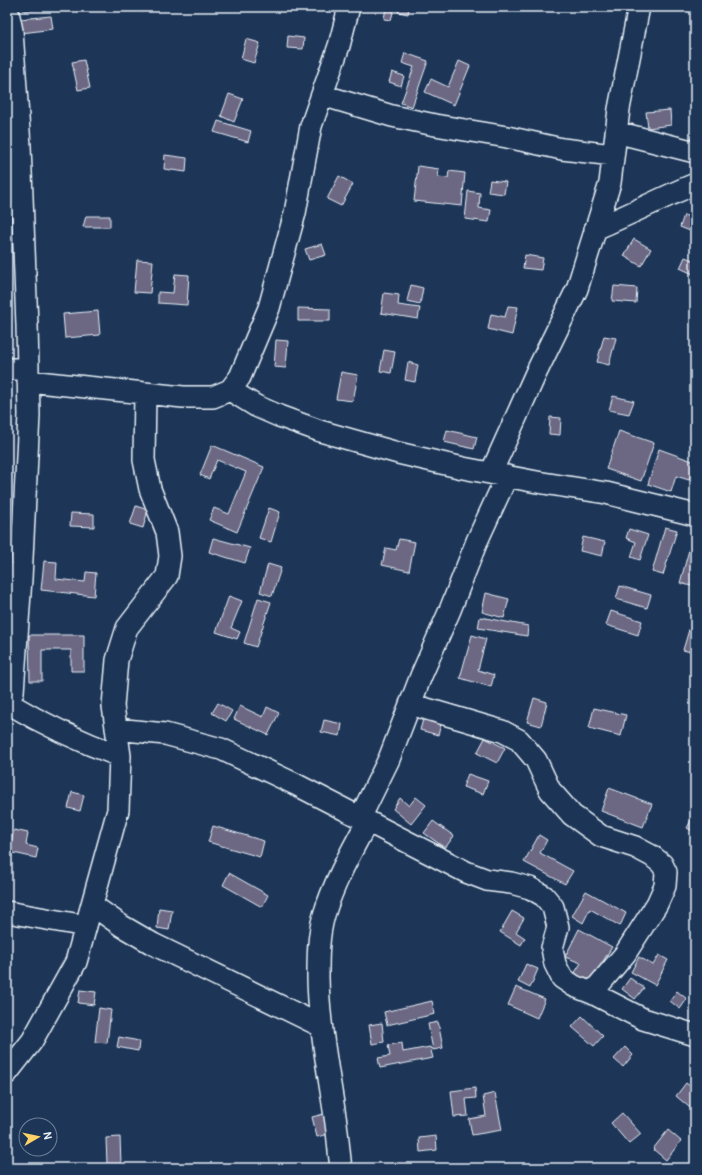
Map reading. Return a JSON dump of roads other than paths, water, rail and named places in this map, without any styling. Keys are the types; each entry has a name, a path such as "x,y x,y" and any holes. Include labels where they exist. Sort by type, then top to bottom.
{"street":[{"path":"7,7 12,31 14,147 27,325 29,414 13,601 13,692 8,703 30,716 94,746 120,756"},
{"path":"7,369 28,375 146,393 183,397 213,397 230,390 240,376 269,308 295,212 311,126 339,46 349,7"},
{"path":"341,1168 336,1123 324,1052 318,997 318,948 324,916 342,867 389,759 477,541 536,373 577,289 610,184 619,109 639,7"},
{"path":"322,95 392,116 507,137 562,149 613,155"},
{"path":"616,132 695,152"},
{"path":"595,229 695,184"},
{"path":"230,390 256,406 279,416 320,431 398,453 499,475 606,493 695,515"},
{"path":"7,1073 32,1041 76,962 118,810 120,756 113,706 117,660 127,628 167,576 170,556 167,532 150,489 144,460 146,393"},
{"path":"410,704 502,731 519,740 536,760 550,790 572,815 601,836 635,847 652,856 662,864 666,872 665,886 657,904 624,954 592,993"},
{"path":"116,729 165,734 221,749 295,784 466,872 486,880 511,883 530,888 544,896 553,907 558,928 552,948 555,964 562,978 574,986 592,993 643,1019 695,1035"},
{"path":"92,905 122,926 153,944 321,1026"},
{"path":"7,912 86,926"}]}
